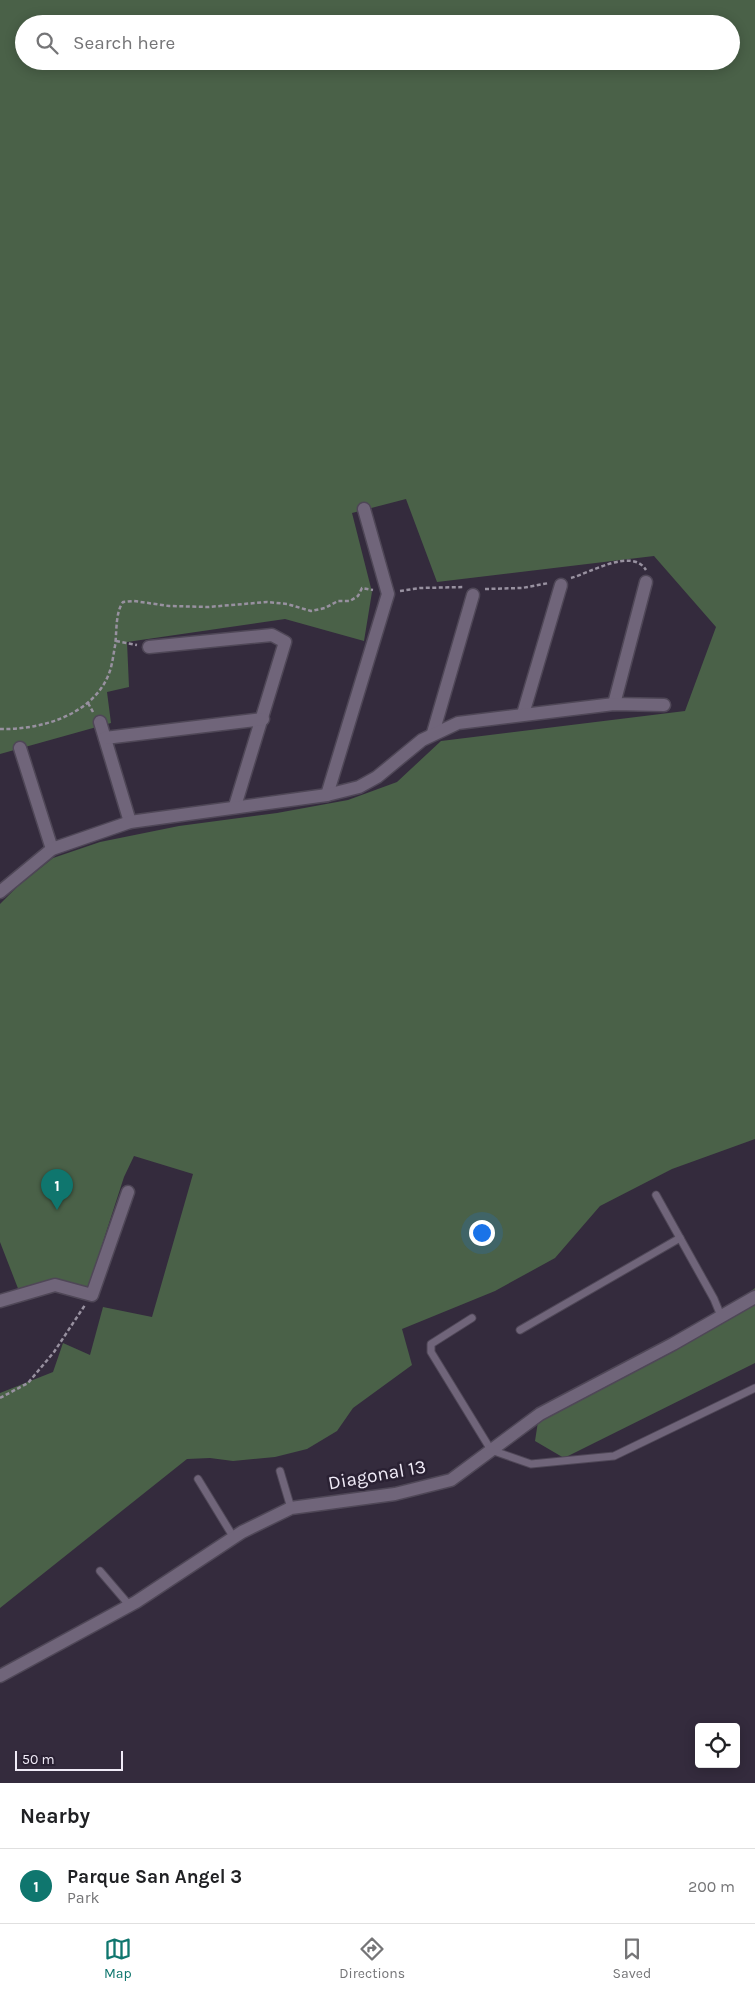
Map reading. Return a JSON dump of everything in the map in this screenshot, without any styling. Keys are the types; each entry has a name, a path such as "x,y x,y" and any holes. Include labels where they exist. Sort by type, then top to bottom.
{"street":[{"path":"327,795 388,594 364,509"},
{"path":"523,714 561,582"},
{"path":"614,704 646,582"},
{"path":"433,733 473,590"},
{"path":"149,647 272,635 285,642 235,806"},
{"path":"0,892 52,849 130,822 235,806 327,795 349,790 368,782 433,733 465,722 614,704 664,705"},
{"path":"105,738 263,719"},
{"path":"100,722 130,822"},
{"path":"20,748 52,849"},
{"path":"0,1301 56,1285 92,1295 128,1192"},
{"name":"Diagonal 13","path":"0,1676 130,1606 234,1538 291,1508 395,1494 451,1480 540,1414 673,1344 755,1297"}],"lane":[{"path":"656,1195 714,1299 721,1316"},
{"path":"520,1330 680,1238"},
{"path":"472,1318 431,1344 431,1352 491,1450 530,1464 614,1456 755,1388"},
{"path":"280,1471 291,1508"},
{"path":"198,1479 234,1538"},
{"path":"100,1571 130,1606"}],"path":[{"path":"388,594 420,588 473,590 522,588 561,582 621,560 643,565 647,572 646,582"},
{"path":"116,641 149,647"},
{"path":"0,1398 28,1383 54,1352 92,1295"}],"green space":[{"path":"0,0 755,0 755,1139 672,1169 600,1206 555,1258 495,1291 402,1329 412,1365 353,1408 337,1431 307,1449 275,1457 233,1461 210,1458 187,1459 0,1608 0,1393 53,1372 63,1343 90,1355 103,1307 152,1317 193,1174 134,1156 124,1177 88,1288 19,1291 0,1242 0,904 17,887 53,858 100,842 179,826 277,813 348,800 397,782 441,741 685,711 716,627 654,556 437,582 406,499 352,513 372,592 364,641 285,619 127,642 129,687 107,692 111,723 0,754"},
{"path":"755,1288 755,1363 564,1458 535,1441 539,1415 627,1361 714,1319"}],"place":[{"name":"Parque San Angel 3","path":"57,1210"}]}
